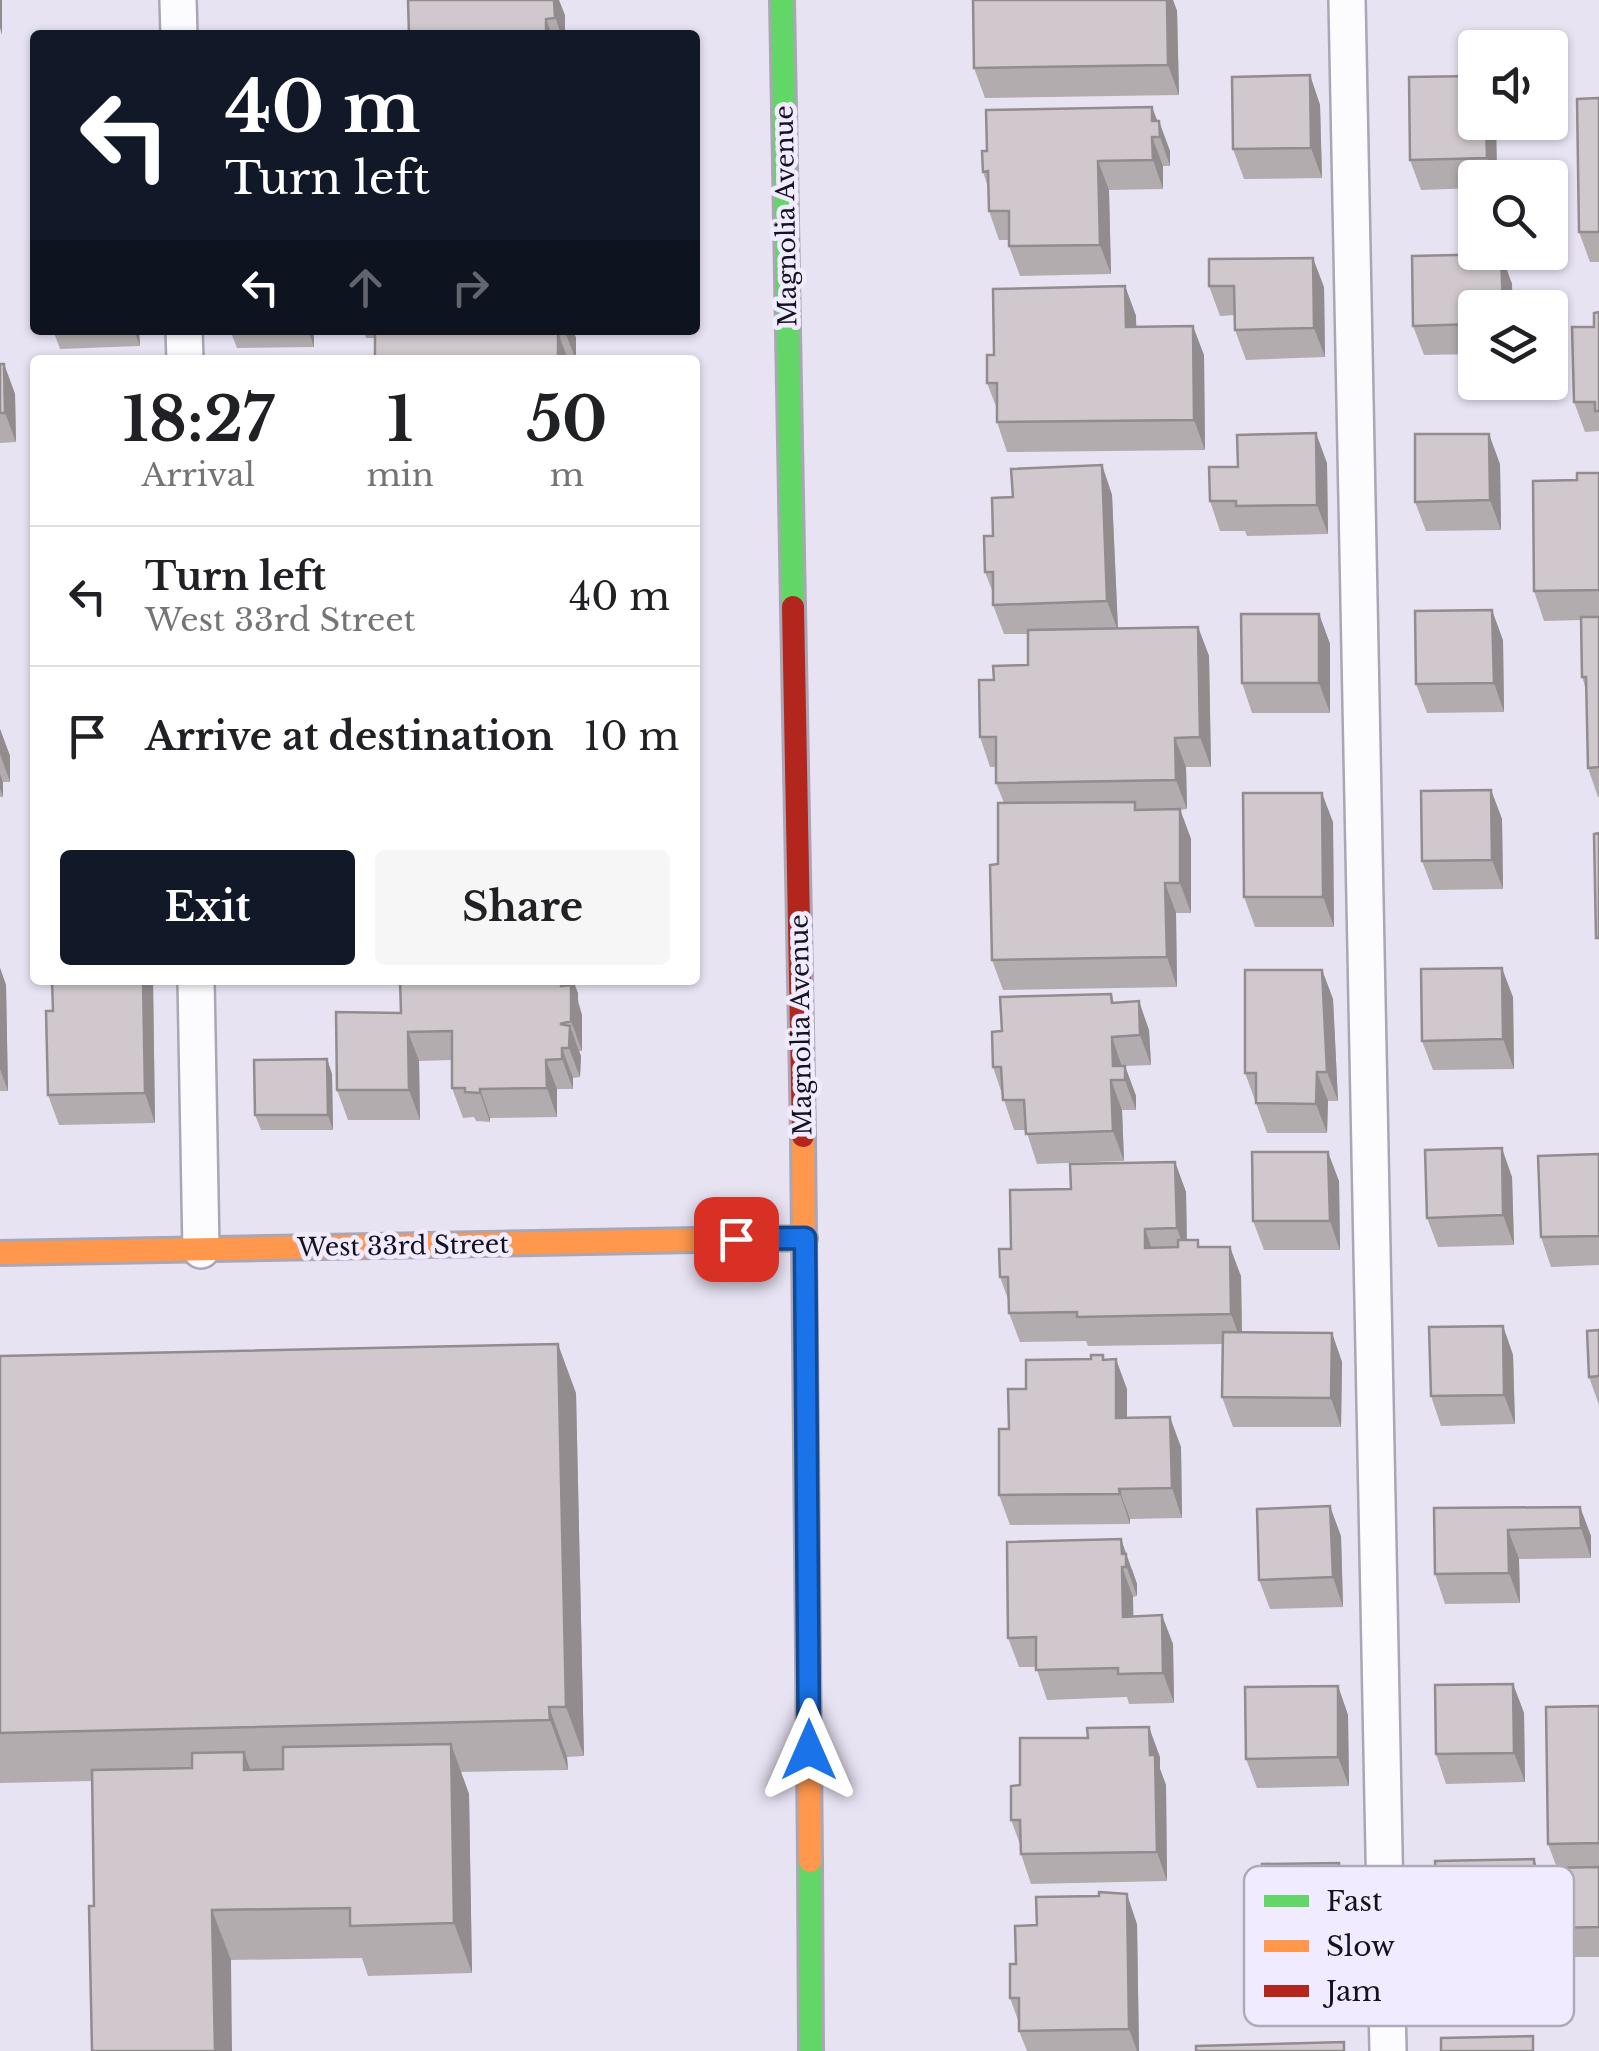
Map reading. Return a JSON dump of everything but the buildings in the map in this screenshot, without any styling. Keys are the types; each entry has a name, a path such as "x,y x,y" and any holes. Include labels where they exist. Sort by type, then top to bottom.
{"street":[{"name":"Magnolia Avenue","path":"782,0 805,1238 811,2051"},
{"name":"West 33rd Street","path":"0,1253 805,1238"}],"lane":[{"path":"178,0 179,30"},
{"path":"1348,0 1384,1866"},
{"path":"196,985 201,1250"},
{"path":"1388,2026 1388,2051"}],"traffic: fast":[{"path":"782,0 793,607"},
{"path":"810,1861 811,2051"}],"traffic: slow":[{"path":"803,1136 810,1861"},
{"path":"0,1253 805,1238"}],"traffic: jam":[{"path":"793,607 803,1136"}],"route":[{"path":"736,1239 805,1238 809,1750"}]}
